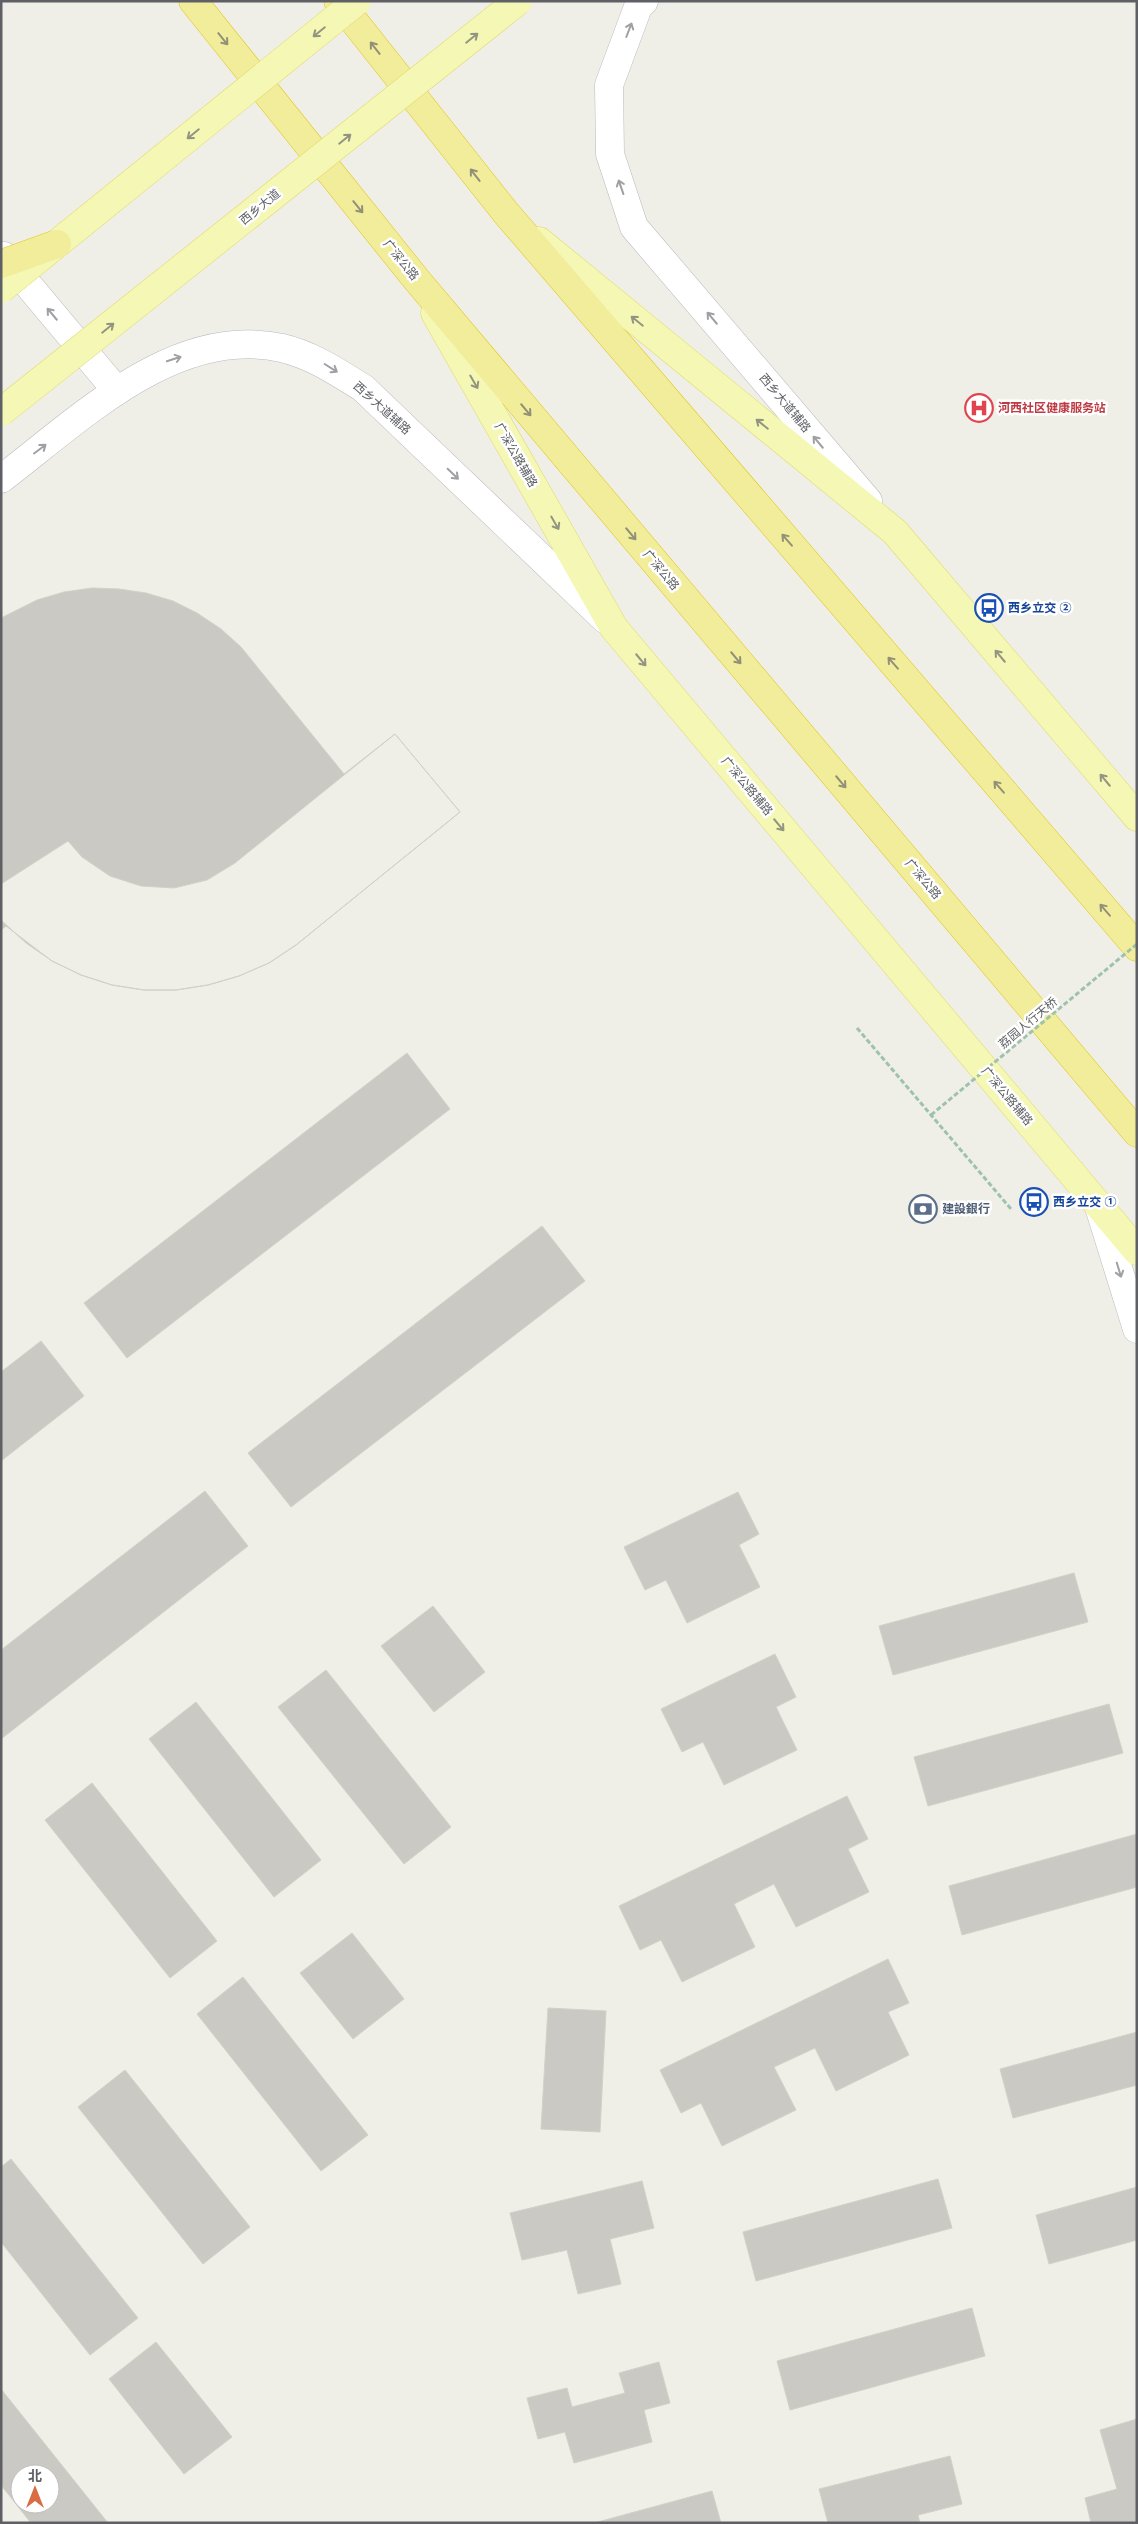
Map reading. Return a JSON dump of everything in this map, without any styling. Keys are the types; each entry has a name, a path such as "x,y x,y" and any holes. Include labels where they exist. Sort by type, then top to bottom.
{"highway":[{"name":"广深公路","path":"193,1 416,279 1137,1133"},
{"path":"338,1 506,213 1137,945"},
{"path":"1,264 57,244"},
{"path":"1,395 60,366"}],"main road":[{"path":"1,289 357,1"},
{"name":"西乡大道","path":"1,412 518,1"},
{"path":"506,213 895,532 1137,817"},
{"name":"广深公路辅路","path":"416,279 614,628 1137,1251"}],"street":[{"name":"西乡大道辅路","path":"644,1 638,7 609,85 610,154 634,227 895,532"},
{"path":"1,253 117,391"},
{"name":"西乡大道辅路","path":"1,479 133,379 170,360 208,350 245,345 281,348 320,362 363,388 614,628"},
{"path":"1099,1207 1137,1329"}],"path":[{"name":"荔园人行天桥","path":"931,1115 1137,945"},
{"path":"857,1028 1011,1209"}],"building":[{"path":"92,588 146,593 173,601 197,613 221,629 241,647 344,774 395,734 460,812 296,945 269,963 239,976 208,985 176,990 144,990 112,985 81,975 52,961 6,926 1,930 1,618 37,600 64,592"},
{"path":"395,734 460,812 296,945 269,963 239,976 208,985 176,990 144,990 112,985 81,975 52,961 26,943 1,920 1,884 68,841 82,857 110,876 141,886 174,888 207,880 235,863"},
{"path":"407,1053 450,1109 127,1358 84,1303"},
{"path":"542,1226 585,1281 291,1507 248,1453"},
{"path":"41,1341 84,1396 1,1461 1,1372"},
{"path":"205,1491 248,1546 1,1739 1,1650"},
{"path":"738,1492 759,1534 739,1545 760,1587 687,1623 666,1580 645,1590 624,1547"},
{"path":"1074,1573 1088,1622 893,1675 879,1626"},
{"path":"433,1606 485,1672 434,1712 381,1646"},
{"path":"775,1654 796,1697 776,1707 797,1750 724,1785 703,1742 682,1752 661,1709"},
{"path":"326,1670 451,1827 404,1864 278,1707"},
{"path":"196,1702 321,1860 274,1897 149,1739"},
{"path":"1109,1704 1123,1753 928,1806 914,1757"},
{"path":"92,1783 217,1941 170,1978 45,1820"},
{"path":"847,1796 868,1839 848,1849 869,1892 796,1927 774,1884 734,1904 755,1947 682,1982 661,1940 640,1950 619,1906"},
{"path":"1137,1834 1137,1887 962,1935 949,1886"},
{"path":"352,1933 404,1999 353,2039 300,1973"},
{"path":"888,1959 909,2003 888,2012 909,2055 836,2091 815,2048 774,2067 796,2110 722,2146 701,2103 681,2113 660,2070"},
{"path":"243,1977 368,2135 321,2171 197,2014"},
{"path":"548,2008 606,2011 600,2132 541,2129"},
{"path":"1137,2032 1137,2085 1013,2118 1000,2069"},
{"path":"125,2070 250,2227 203,2264 78,2107"},
{"path":"11,2159 138,2318 90,2355 1,2242 1,2167"},
{"path":"938,2179 952,2228 756,2281 743,2232"},
{"path":"642,2181 654,2228 610,2239 621,2284 578,2294 567,2250 522,2260 510,2213"},
{"path":"1137,2187 1137,2240 1049,2264 1036,2215"},
{"path":"972,2308 985,2356 790,2410 777,2361"},
{"path":"156,2342 232,2437 184,2474 109,2379"},
{"path":"659,2362 670,2403 644,2410 652,2442 574,2463 565,2432 538,2439 527,2398 567,2388 572,2407 625,2393 619,2373"},
{"path":"1,2389 108,2523 31,2523 24,2514 60,2514 60,2464 10,2464 10,2496 1,2485"},
{"path":"1137,2419 1137,2523 1091,2523 1085,2498 1117,2489 1100,2430"},
{"path":"950,2456 962,2504 918,2515 920,2523 828,2523 819,2489"},
{"path":"712,2491 721,2523 594,2523"}],"place":[{"name":"河西社区健康服务站","path":"979,408"},
{"name":"西乡立交 ②","path":"989,608"},
{"name":"西乡立交 ①","path":"1034,1202"},
{"name":"建設銀行","path":"923,1209"}]}
